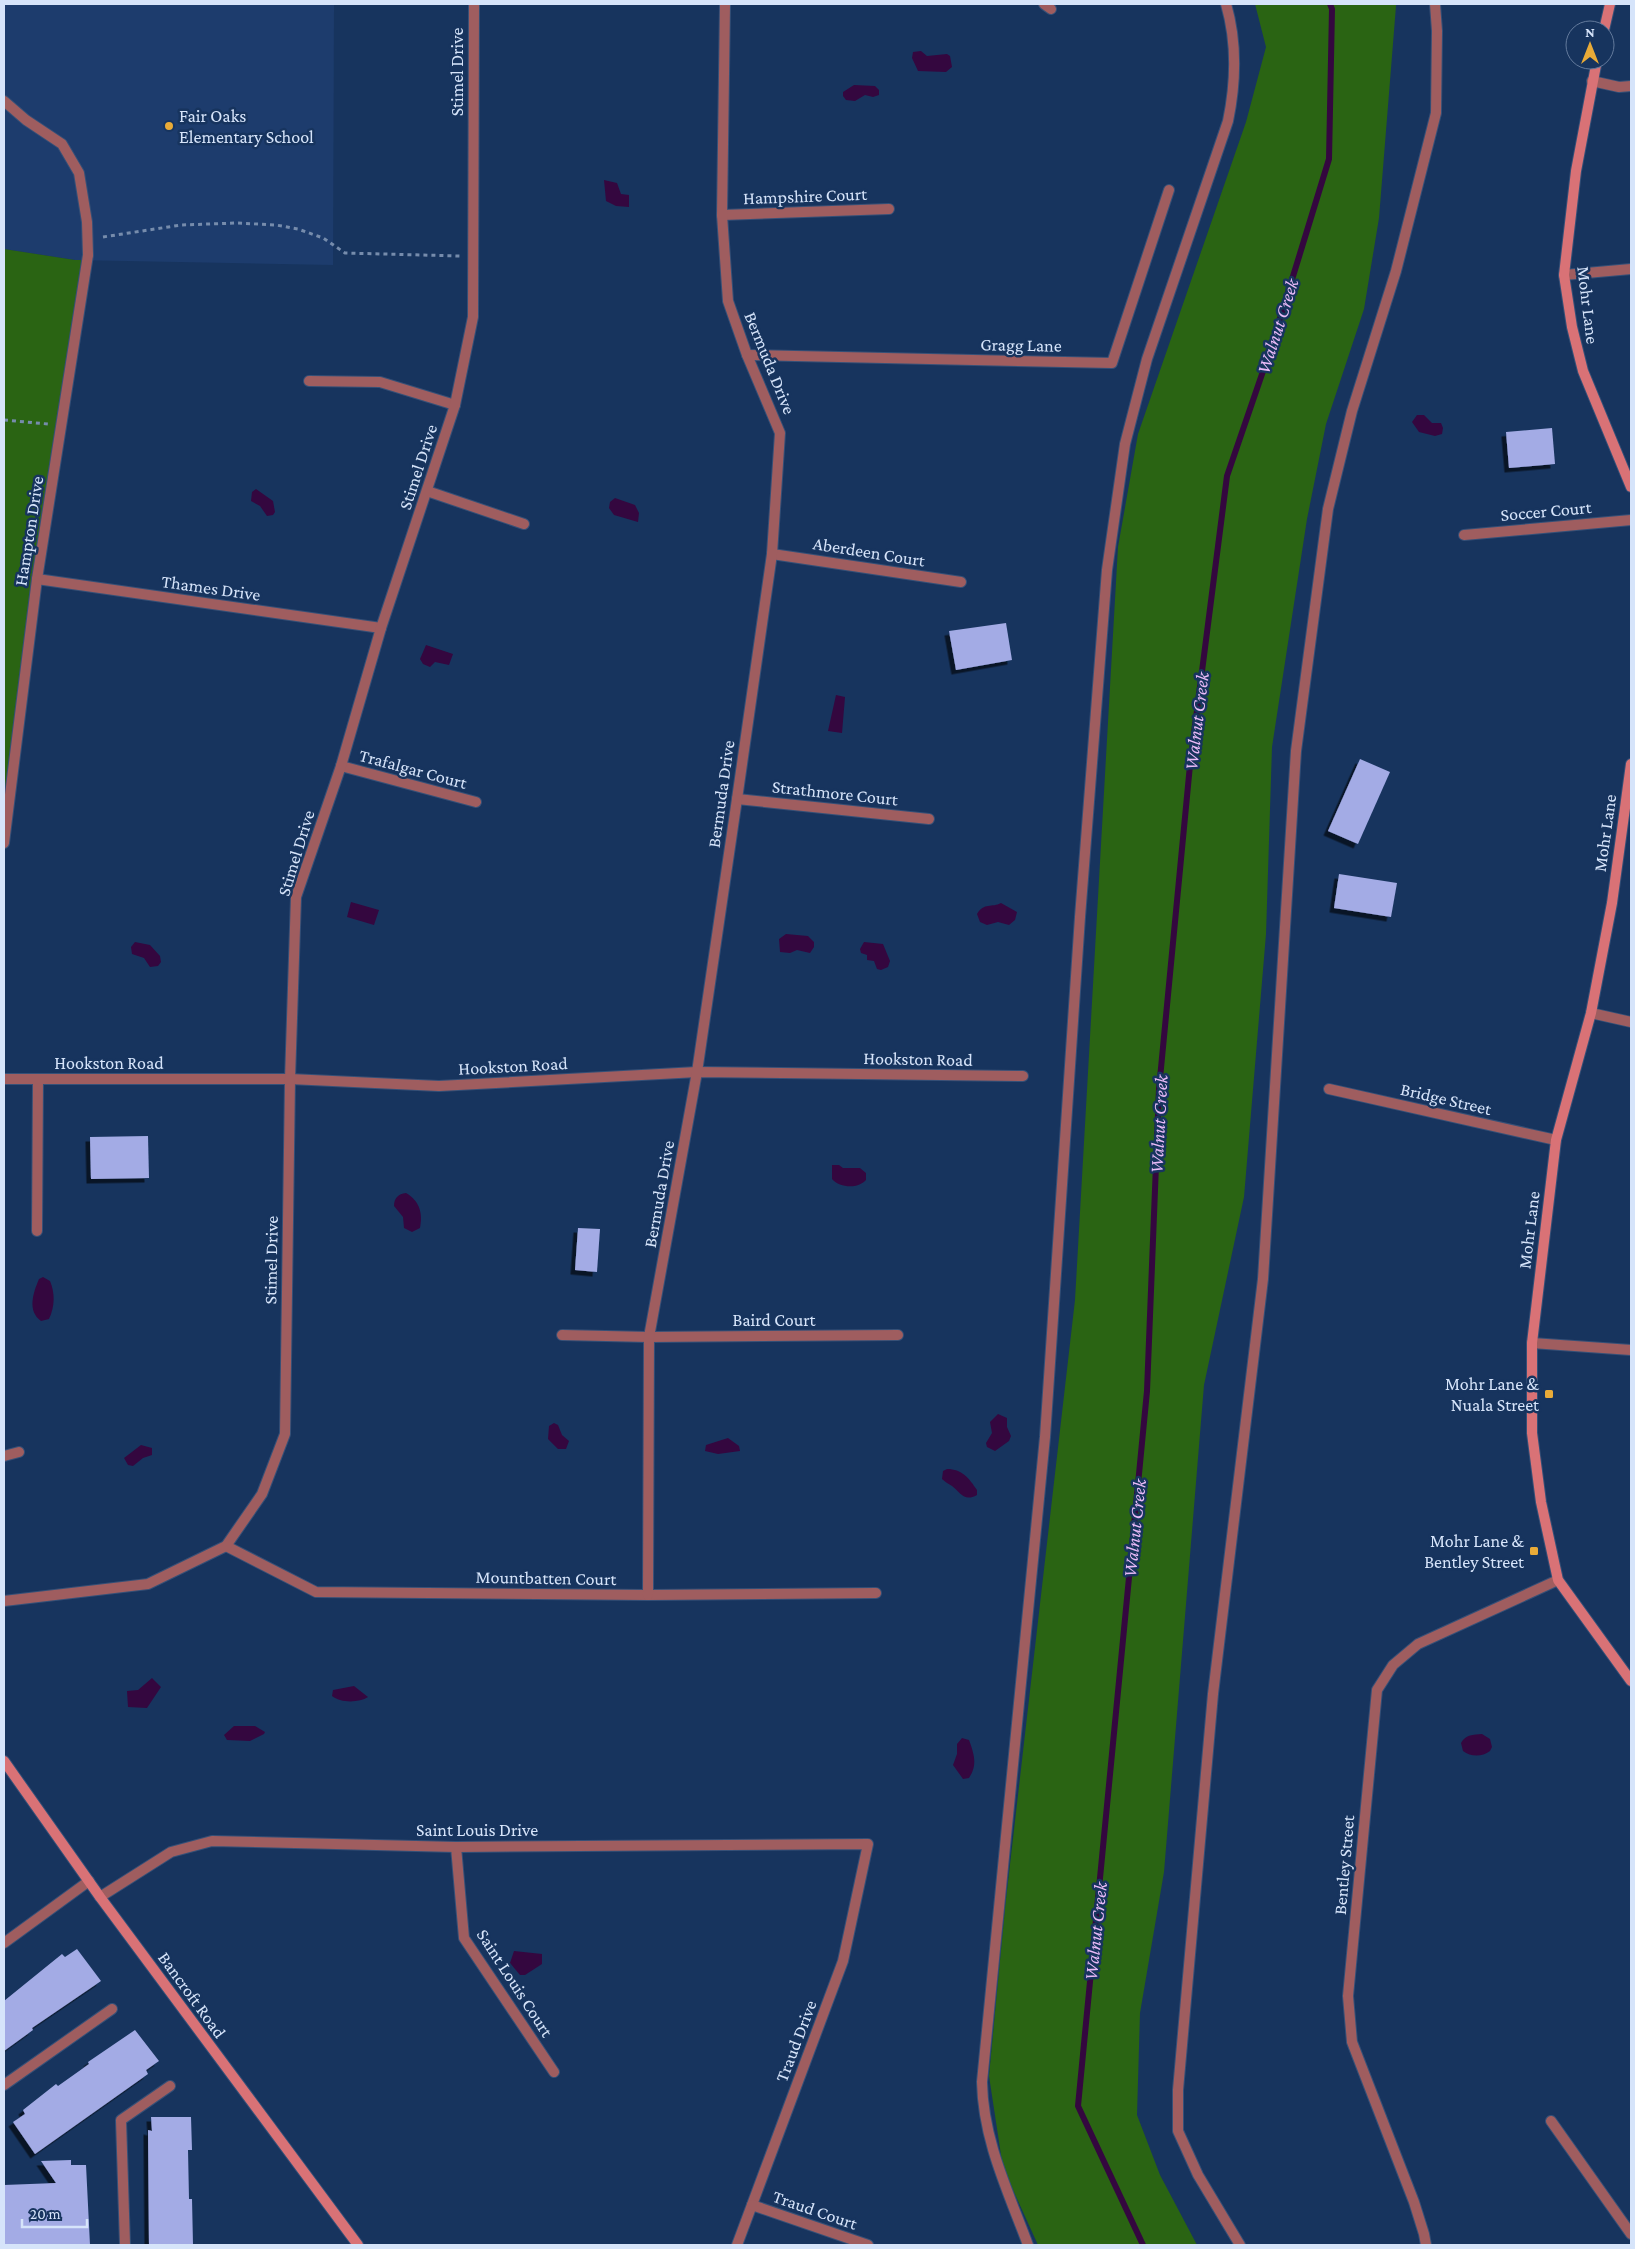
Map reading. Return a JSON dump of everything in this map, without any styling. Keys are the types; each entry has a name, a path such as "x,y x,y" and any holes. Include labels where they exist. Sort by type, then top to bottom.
{"street":[{"name":"Stimel Drive","path":"4,1601 148,1584 226,1546 262,1494 285,1434 290,1079 296,896 341,766 380,628 455,405 473,317 474,4"},
{"name":"Bermuda Drive","path":"648,1596 649,1337 697,1072 737,798 772,554 780,433 746,355 728,301 722,215 725,4"},
{"path":"1028,2245 989,2141 982,2106 982,2082 1045,1437 1080,917 1107,570 1125,444 1136,398 1147,358 1228,121 1234,90 1234,52 1226,4"},
{"path":"1240,2245 1198,2175 1178,2131 1178,2090 1212,1694 1263,1279 1296,751 1328,509 1352,411 1396,271 1436,113 1437,31 1435,4"},
{"path":"1606,20 1610,4"},
{"name":"Mohr Lane","path":"1595,70 1576,171 1564,275 1572,327 1582,371 1631,487"},
{"path":"1592,81 1619,87 1631,86"},
{"name":"Hampton Drive","path":"4,100 26,120 62,144 79,173 88,240 88,256 37,579 4,843"},
{"name":"Gragg Lane","path":"746,355 1112,363 1170,190"},
{"name":"Hampshire Court","path":"722,215 889,209"},
{"path":"1564,275 1631,269"},
{"path":"309,381 380,382 455,405"},
{"path":"427,491 524,524"},
{"name":"Soccer Court","path":"1464,535 1631,520"},
{"name":"Aberdeen Court","path":"772,554 961,582"},
{"name":"Thames Drive","path":"37,579 380,628"},
{"name":"Mohr Lane","path":"1631,764 1612,903 1591,1013 1556,1140 1532,1343 1532,1434 1542,1502 1558,1580 1631,1681"},
{"name":"Trafalgar Court","path":"341,766 476,802"},
{"name":"Strathmore Court","path":"737,798 929,819"},
{"path":"1591,1013 1631,1022"},
{"name":"Hookston Road","path":"4,1079 290,1079 440,1086 697,1072 1023,1076"},
{"path":"37,1231 38,1080"},
{"name":"Bridge Street","path":"1329,1089 1556,1140"},
{"name":"Baird Court","path":"562,1335 649,1337 898,1335"},
{"path":"1532,1343 1631,1350"},
{"path":"4,1456 19,1452"},
{"name":"Mountbatten Court","path":"226,1546 316,1592 648,1596 876,1593"},
{"name":"Bentley Street","path":"1426,2245 1414,2202 1352,2042 1348,1996 1377,1690 1393,1664 1418,1644 1558,1580"},
{"name":"Bancroft Road","path":"4,1761 100,1897 358,2245"},
{"name":"Saint Louis Drive","path":"100,1897 171,1852 212,1841 456,1847 868,1844"},
{"name":"Traud Drive","path":"737,2245 843,1961 868,1844"},
{"name":"Saint Louis Court","path":"456,1847 464,1938 554,2072"},
{"path":"4,1943 89,1881"},
{"path":"4,2084 112,2009"},
{"path":"124,2245 121,2120 170,2086"},
{"path":"1551,2121 1631,2234"},
{"name":"Traud Court","path":"752,2205 868,2245"}],"path":[{"path":"88,240 181,225 238,223 298,229 323,238 345,253 473,257"},
{"path":"4,420 62,426"}],"shaded area":[{"name":"Fair Oaks Elementary School","path":"4,4 334,4 333,265 75,260 4,249"},
{"path":"921,51 927,56 947,54 950,56 952,67 946,72 918,71 912,58 913,52"},
{"path":"854,85 875,86 879,90 879,95 873,97 865,95 855,101 846,100 843,92"},
{"path":"604,180 617,183 621,194 629,195 629,207 616,206 606,201"},
{"path":"1417,415 1424,415 1432,423 1441,423 1443,428 1442,434 1435,436 1419,432 1412,422"},
{"path":"256,489 273,501 275,512 273,515 267,516 260,506 251,501 252,492"},
{"path":"615,498 635,505 639,513 638,522 614,515 609,508 610,502"},
{"path":"426,645 453,654 449,665 435,662 430,667 423,664 420,659"},
{"path":"836,695 845,697 842,733 828,731"},
{"path":"351,902 379,910 374,925 347,917"},
{"path":"1001,903 1017,912 1015,920 1009,925 998,922 987,925 980,922 977,914 982,908"},
{"path":"786,934 808,936 814,942 814,947 810,953 797,950 790,953 780,952 779,939"},
{"path":"135,942 150,945 160,956 161,962 158,966 150,967 144,958 132,954 131,947"},
{"path":"864,942 883,944 890,961 888,967 881,970 877,969 874,961 867,960 867,955 861,953 860,949"},
{"path":"832,1165 839,1165 843,1168 860,1168 866,1173 866,1180 858,1185 844,1186 832,1179"},
{"path":"406,1193 415,1200 421,1213 420,1228 412,1232 404,1228 403,1217 394,1206 397,1197"},
{"path":"43,1277 50,1281 54,1300 49,1319 41,1321 34,1312 32,1302 39,1279"},
{"path":"998,1414 1007,1418 1007,1427 1011,1436 1009,1441 995,1451 987,1447 986,1443 992,1433 990,1422"},
{"path":"554,1423 558,1425 562,1435 569,1441 566,1449 558,1449 548,1439 549,1426"},
{"path":"728,1438 739,1446 740,1451 718,1454 705,1451 706,1445"},
{"path":"141,1445 152,1448 152,1455 143,1458 133,1466 128,1465 124,1458"},
{"path":"947,1469 961,1472 965,1475 977,1490 977,1495 969,1498 963,1496 943,1480 943,1471"},
{"path":"152,1678 161,1687 147,1708 128,1707 127,1691 138,1690"},
{"path":"354,1686 368,1697 350,1701 340,1700 332,1696 333,1690"},
{"path":"234,1726 255,1726 265,1732 250,1741 227,1740 224,1735"},
{"path":"1482,1734 1490,1739 1492,1747 1490,1751 1476,1755 1463,1751 1461,1743 1465,1738"},
{"path":"962,1738 969,1740 974,1759 972,1773 969,1778 963,1779 953,1765 957,1754 957,1744"},
{"path":"514,1951 542,1954 542,1964 525,1975 520,1975 510,1963"}],"green space":[{"path":"1255,4 1396,4 1396,6 1379,218 1364,309 1326,424 1307,519 1272,747 1266,934 1244,1197 1204,1385 1164,1872 1140,2013 1137,2115 1160,2175 1197,2245 1038,2245 1003,2168 989,2076 1005,1908 1075,1300 1118,547 1138,434 1246,122 1266,47"},
{"path":"4,249 75,260 88,260 4,843"}],"building":[{"path":"1552,428 1555,464 1509,468 1506,432"},
{"path":"1006,623 1012,660 956,670 949,631"},
{"path":"1360,759 1390,772 1358,844 1328,831"},
{"path":"1339,874 1397,883 1391,917 1334,908"},
{"path":"148,1136 149,1178 91,1179 90,1137"},
{"path":"578,1228 600,1229 597,1272 575,1270"},
{"path":"77,1949 101,1981 32,2028 33,2030 4,2051 4,2001 62,1954 65,1957"},
{"path":"135,2030 159,2061 146,2070 148,2074 35,2154 13,2122 25,2114 23,2110 56,2084 58,2086 89,2064 88,2062"},
{"path":"151,2117 191,2117 192,2150 188,2150 189,2199 192,2199 193,2245 149,2245 148,2130 152,2131"},
{"path":"71,2160 71,2165 86,2165 90,2245 4,2245 4,2185 56,2183 41,2161"}],"waterway":[{"name":"Walnut Creek","path":"1143,2245 1078,2106 1147,1391 1159,1089 1190,765 1227,476 1271,348 1329,159 1332,9 1330,4"}],"place":[{"name":"Fair Oaks Elementary School","path":"169,126"},
{"name":"Mohr Lane & Nuala Street","path":"1549,1394"},
{"name":"Mohr Lane & Bentley Street","path":"1534,1551"}]}
